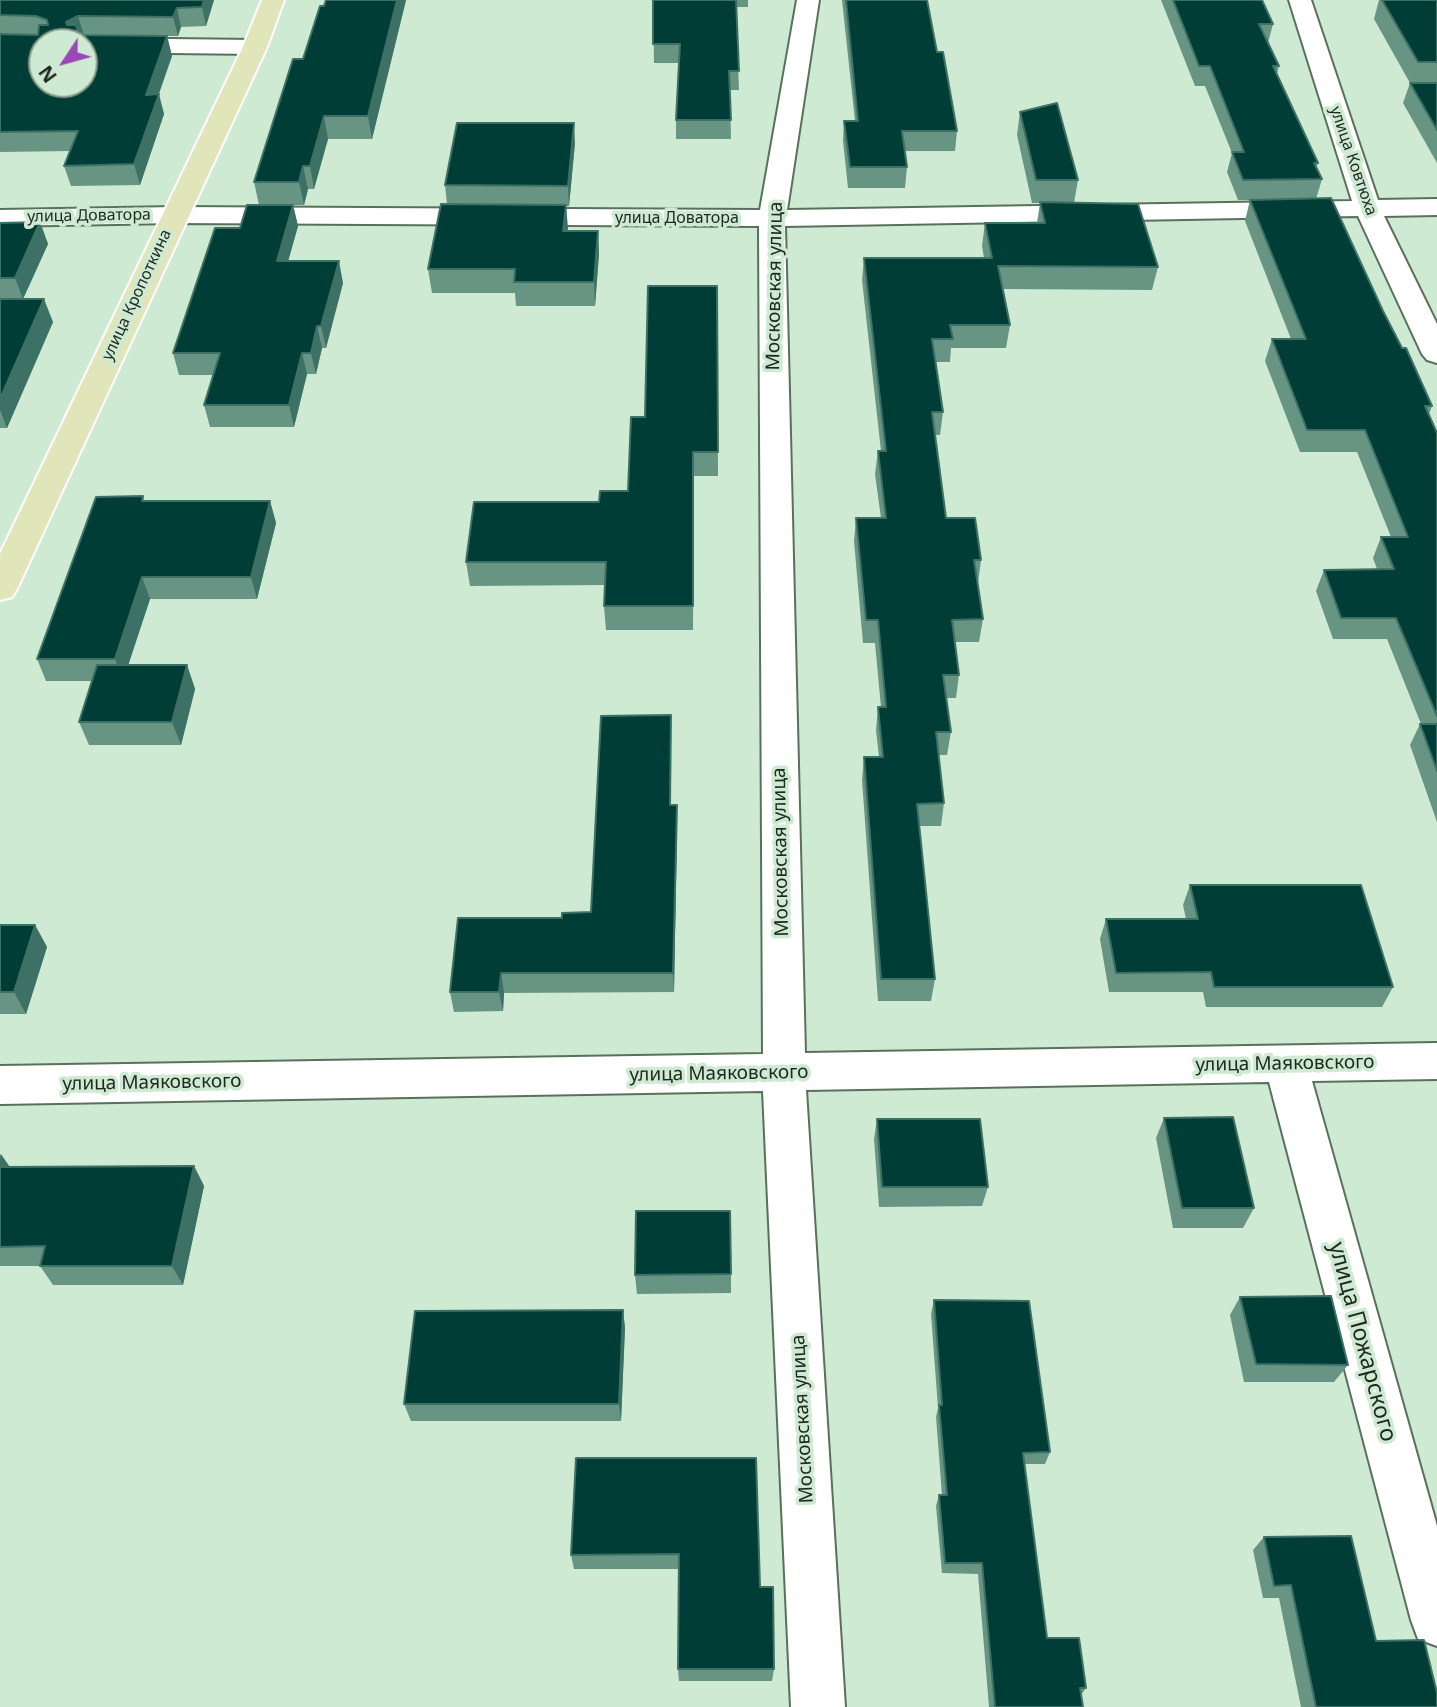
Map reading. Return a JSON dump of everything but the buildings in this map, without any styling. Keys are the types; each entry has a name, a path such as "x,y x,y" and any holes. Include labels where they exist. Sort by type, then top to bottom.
{"main road":[{"name":"улица Кропоткина","path":"0,589 8,556 256,47 273,0"}],"street":[{"name":"Московская улица","path":"808,0 772,218 784,1074 818,1707"},
{"name":"улица Ковтюха","path":"1300,0 1367,207 1437,354"},
{"path":"98,45 256,47"},
{"name":"улица Доватора","path":"0,218 175,215 772,218 1437,207"},
{"name":"улица Маяковского","path":"0,1085 1437,1061"},
{"name":"улица Пожарского","path":"1286,1064 1437,1620"}]}
